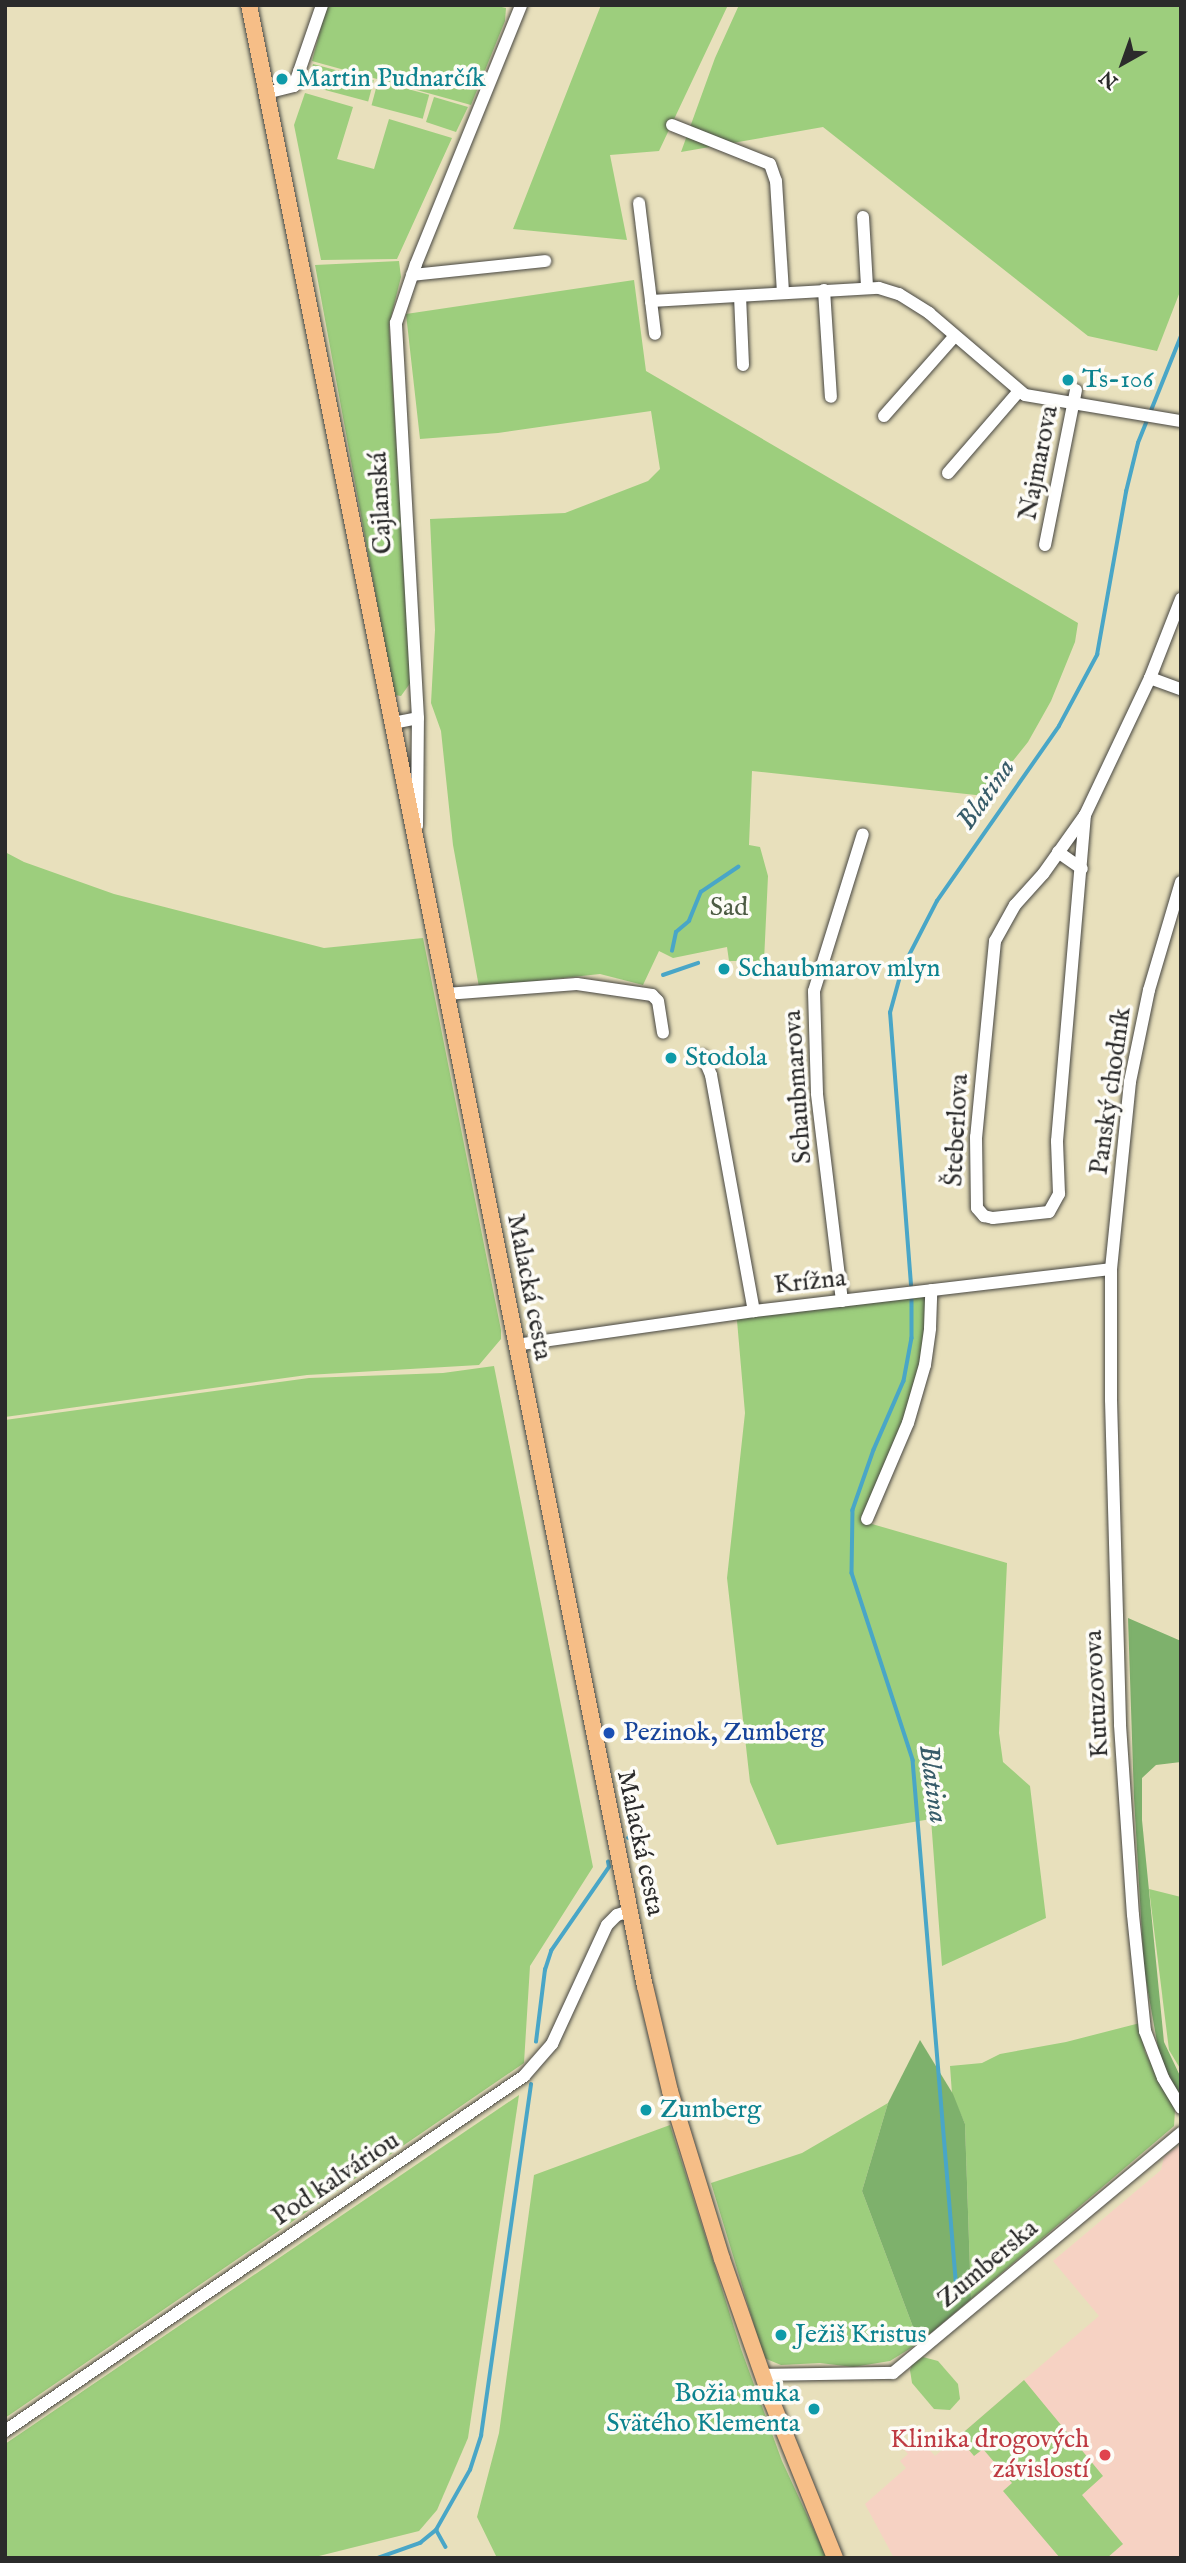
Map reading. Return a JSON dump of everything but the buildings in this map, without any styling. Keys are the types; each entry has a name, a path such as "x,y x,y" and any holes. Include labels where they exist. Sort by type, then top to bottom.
{"main road":[{"path":"249,5 446,995"},
{"name":"Malacká cesta","path":"446,995 629,1911 670,2091 701,2195 762,2375 835,2558"}],"street":[{"path":"266,93 294,86 322,5"},
{"name":"Cajlanská","path":"417,841 418,718 396,323 412,275 521,5"},
{"path":"672,125 770,164 776,181 783,293"},
{"path":"639,203 655,334"},
{"path":"863,217 867,287"},
{"path":"412,275 545,261"},
{"path":"651,302 867,287 899,294 915,303 1025,395 1075,396 1133,412 1181,421"},
{"path":"824,290 831,397"},
{"path":"740,296 743,365"},
{"path":"884,416 954,337"},
{"path":"948,473 1018,391"},
{"name":"Najmarova","path":"1045,545 1075,396"},
{"name":"Šteberlova","path":"1085,815 1057,1141 1059,1194 1049,1212 993,1218 984,1216 977,1208 976,1137 994,949 1009,914 1085,815 1150,678 1181,599"},
{"path":"1150,678 1181,689"},
{"path":"393,723 418,718"},
{"name":"Schaubmarova","path":"842,1301 817,1093 814,992 863,835"},
{"path":"1058,852 1082,870"},
{"name":"Panský chodník","path":"1111,1269 1138,1036 1181,882"},
{"path":"446,995 577,984 652,995 658,1001 663,1033"},
{"path":"703,1056 711,1075 754,1311"},
{"name":"Krížna","path":"515,1345 754,1311 1111,1269"},
{"name":"Kutuzovova","path":"1111,1269 1113,1539 1120,1725 1133,1915 1145,2031 1163,2078 1181,2108"},
{"path":"867,1519 908,1423 925,1365 930,1328 929,1290"},
{"name":"Pod kalváriou","path":"5,2431 524,2076 552,2044 607,1924 617,1915 629,1911"},
{"name":"Zumberska","path":"762,2375 893,2373 1181,2133"}],"shaded area":[{"path":"1181,2144 1181,2558 894,2558 865,2504 906,2468 900,2461 908,2454 901,2446 910,2439 919,2448 924,2444 935,2456 1099,2316 1053,2261 1161,2170 1164,2157"}],"green space":[{"path":"327,5 493,5 506,8 505,21 471,105 312,61"},
{"path":"601,5 728,5 659,151 610,155 627,240 513,229"},
{"path":"739,5 1181,5 1181,289 1157,351 1088,336 823,127 681,152 715,58"},
{"path":"313,64 374,80 368,102 307,85"},
{"path":"378,81 429,95 423,119 372,105"},
{"path":"305,93 353,107 337,159 374,169 389,119 452,138 397,259 321,260 294,125"},
{"path":"434,97 468,107 456,132 426,122"},
{"path":"399,261 401,277 389,325 411,682 401,696 394,695 315,265"},
{"name":"Sad","path":"634,280 646,371 1078,623 1075,642 1051,701 1028,742 985,796 752,771 749,845 760,847 768,876 764,961 729,961 727,947 673,958 659,951 643,985 600,974 479,987 453,845 441,731 431,703 435,630 430,519 565,513 648,481 660,469 651,411 498,433 420,439 406,314"},
{"path":"5,852 24,862 114,894 324,948 423,938 501,1330 501,1339 479,1365 307,1375 5,1417"},
{"path":"930,1290 925,1365 867,1519 872,1524 1007,1563 999,1733 1003,1762 1030,1786 1046,1918 942,1966 931,1819 777,1845 750,1782 727,1578 745,1413 736,1309"},
{"path":"494,1366 593,1867 530,1966 524,2063 5,2418 5,1420 309,1378 443,1373"},
{"path":"1128,1618 1181,1641 1181,1762 1156,1765 1142,1778 1142,1820 1164,2042 1181,2078 1179,2094 1160,2059 1144,1969 1134,1798"},
{"path":"1149,1889 1181,1897 1181,2070 1169,2050"},
{"path":"1140,2023 1145,2052 1175,2110 1174,2126 971,2299 965,2124 952,2094 950,2066 982,2063 1000,2054 1066,2042"},
{"path":"920,2040 953,2094 965,2124 971,2299 919,2343 862,2191 888,2103"},
{"path":"519,2095 468,2438 437,2510 419,2531 311,2558 5,2558 5,2444"},
{"path":"888,2103 862,2191 919,2343 890,2361 853,2367 820,2363 781,2365 764,2358 711,2183 802,2153"},
{"path":"670,2125 741,2349 782,2461 827,2558 497,2558 477,2517 499,2433 534,2175"},
{"path":"923,2357 938,2361 958,2384 960,2399 950,2410 934,2409 912,2383 912,2364"},
{"path":"1024,2380 1103,2476 1082,2495 1123,2544 1107,2558 1060,2558 1003,2491 1012,2483 983,2449 974,2456 958,2437"}],"waterway":[{"name":"Blatina","path":"911,1285 890,1013 902,969 937,901 1059,726 1097,655 1126,492 1138,443 1181,336"},
{"path":"672,951 676,932 689,921 701,892 738,867"},
{"path":"663,975 698,963"},
{"name":"Blatina","path":"912,1300 912,1338 904,1381 874,1450 853,1510 852,1573 913,1760 957,2291"},
{"path":"536,2042 545,1970 551,1951 609,1867 608,1862"},
{"path":"378,2558 420,2543 436,2530 470,2470 481,2436 531,2085"},
{"path":"437,2531 446,2547"}],"place":[{"name":"Martin Pudnarčík","path":"282,79"},
{"name":"Ts-106","path":"1068,380"},
{"name":"Schaubmarov mlyn","path":"724,969"},
{"name":"Stodola","path":"671,1058"},
{"name":"Pezinok, Zumberg","path":"609,1733"},
{"name":"Zumberg","path":"646,2110"},
{"name":"Ježiš Kristus","path":"781,2335"},
{"name":"Božia muka Svätého Klementa","path":"814,2409"},
{"name":"Klinika drogových závislostí","path":"1105,2455"}]}
